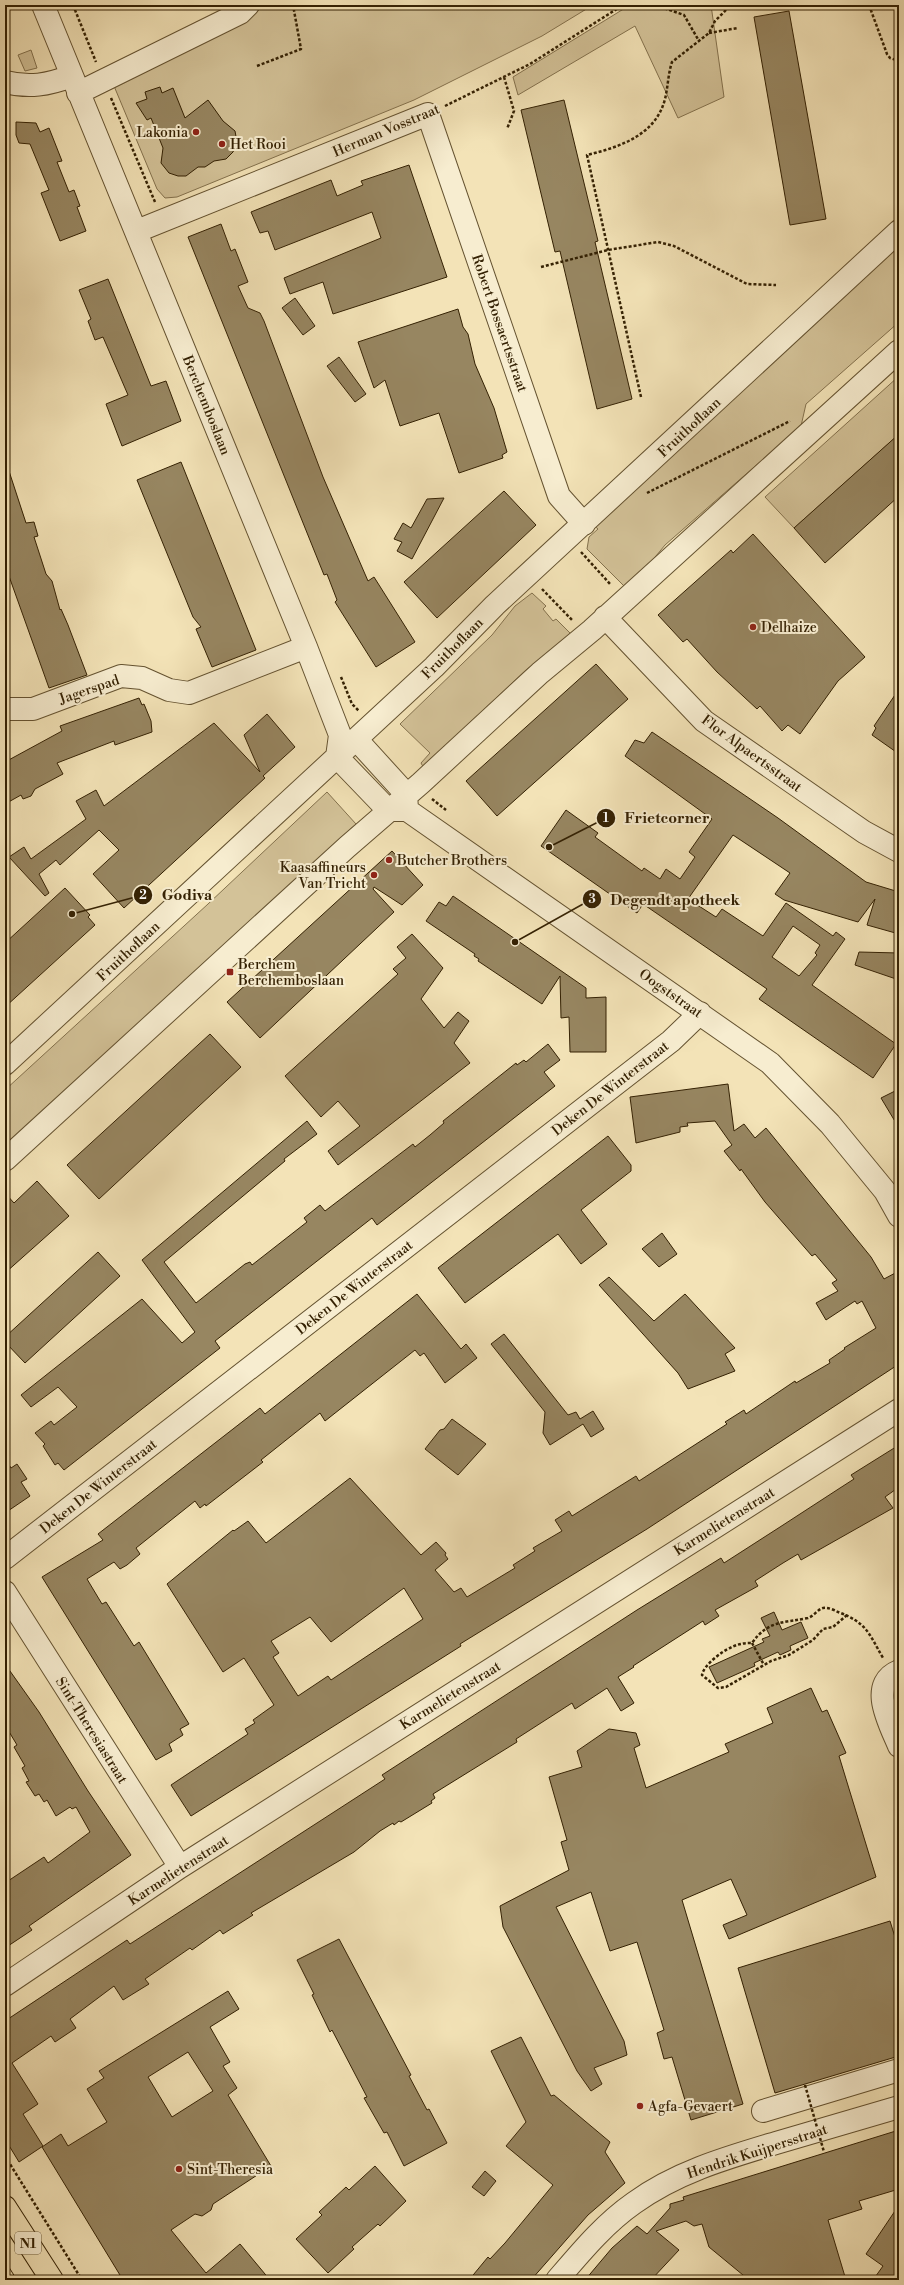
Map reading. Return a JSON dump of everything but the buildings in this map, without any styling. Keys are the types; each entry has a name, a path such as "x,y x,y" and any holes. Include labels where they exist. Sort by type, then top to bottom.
{"main road":[{"name":"N1","path":"5,2207 52,2280"}],"street":[{"name":"Berchemboslaan","path":"43,5 306,646 356,733 337,757"},
{"path":"5,82 36,86 49,84 104,82 240,13 248,5"},
{"name":"Herman Vosstraat","path":"136,231 428,114"},
{"name":"Robert Bossaertsstraat","path":"428,114 559,496 584,524"},
{"name":"Fruithoflaan","path":"356,733 434,667 495,605 899,231"},
{"path":"5,1160 405,799 540,673 604,618 899,351"},
{"name":"Flor Alpaertsstraat","path":"604,618 704,721 864,832 899,851"},
{"name":"Jagerspad","path":"5,709 33,709 121,676 142,678 169,690 189,693 306,646"},
{"name":"Oogststraat","path":"356,733 405,799"},
{"name":"Fruithoflaan","path":"5,1064 337,757"},
{"name":"Oogststraat","path":"337,757 405,799 545,908 700,1013 770,1063 830,1124 885,1191 899,1216"},
{"name":"Deken De Winterstraat","path":"5,1558 670,1041 700,1013"},
{"name":"Karmelietenstraat","path":"5,1985 180,1867 899,1410"},
{"name":"Sint-Theresiastraat","path":"5,1592 180,1867"},
{"path":"896,1672 882,1692 882,1705 899,1746"},
{"path":"763,2110 899,2070"},
{"name":"Hendrik Kuijpersstraat","path":"557,2280 604,2227 651,2192 694,2169 738,2154 899,2107"}],"path":[{"path":"73,5 163,221"},
{"path":"257,66 301,49 293,5"},
{"name":"Herman Vosstraat","path":"428,114 530,64 623,5"},
{"path":"655,5 684,15 699,41"},
{"path":"641,397 587,155 619,147 633,140 648,128 658,115 665,101 672,62 678,55 709,33 715,22 731,5"},
{"path":"869,5 887,54 890,58 899,61"},
{"path":"709,33 738,28"},
{"path":"504,77 514,111 508,129"},
{"path":"541,267 608,250 646,243 667,243 747,284 776,285"},
{"path":"645,494 793,419"},
{"path":"541,588 576,625 604,618 614,588 580,551"},
{"path":"340,674 352,704 356,733"},
{"path":"405,799 433,801 451,814"},
{"path":"752,1643 760,1633 772,1625 796,1618 808,1618 823,1608 828,1608 847,1615 865,1626 896,1672"},
{"path":"752,1643 742,1643 728,1648 706,1667 702,1675 721,1688 764,1665 789,1655 813,1640 823,1629 833,1627 847,1615"},
{"path":"752,1643 764,1665"},
{"path":"805,2085 824,2152"},
{"path":"5,2156 82,2280"}],"shaded area":[{"name":"Het Rooi","path":"261,5 593,5 542,36 414,100 177,197 165,198 157,189 114,86 254,13"},
{"path":"630,5 711,5 724,97 678,118 635,26 518,95 513,77"},
{"path":"31,50 37,68 25,71 18,55"},
{"path":"899,240 899,322 806,404 801,426 665,545 628,590 587,549 589,537 598,529 589,521"},
{"path":"899,376 899,438 897,436 794,528 765,497"},
{"path":"532,593 546,606 543,609 553,621 556,619 575,638 527,669 461,731 426,772 421,763 430,753 400,724 492,635 515,606"},
{"path":"327,792 356,824 5,1148 5,1090 208,904"}],"tram line":[{"path":"5,2261 17,2280"}],"place":[{"name":"Lakonia","path":"196,132"},
{"name":"Het Rooi","path":"222,144"},
{"name":"Delhaize","path":"753,627"},
{"name":"Frietcorner","path":"549,847"},
{"name":"Butcher Brothers","path":"389,860"},
{"name":"Kaasaffineurs Van Tricht","path":"374,875"},
{"name":"Godiva","path":"72,914"},
{"name":"Degendt apotheek","path":"515,942"},
{"name":"Berchem Berchemboslaan","path":"230,972"},
{"name":"Agfa-Gevaert","path":"640,2106"},
{"name":"Sint-Theresia","path":"179,2169"}]}
